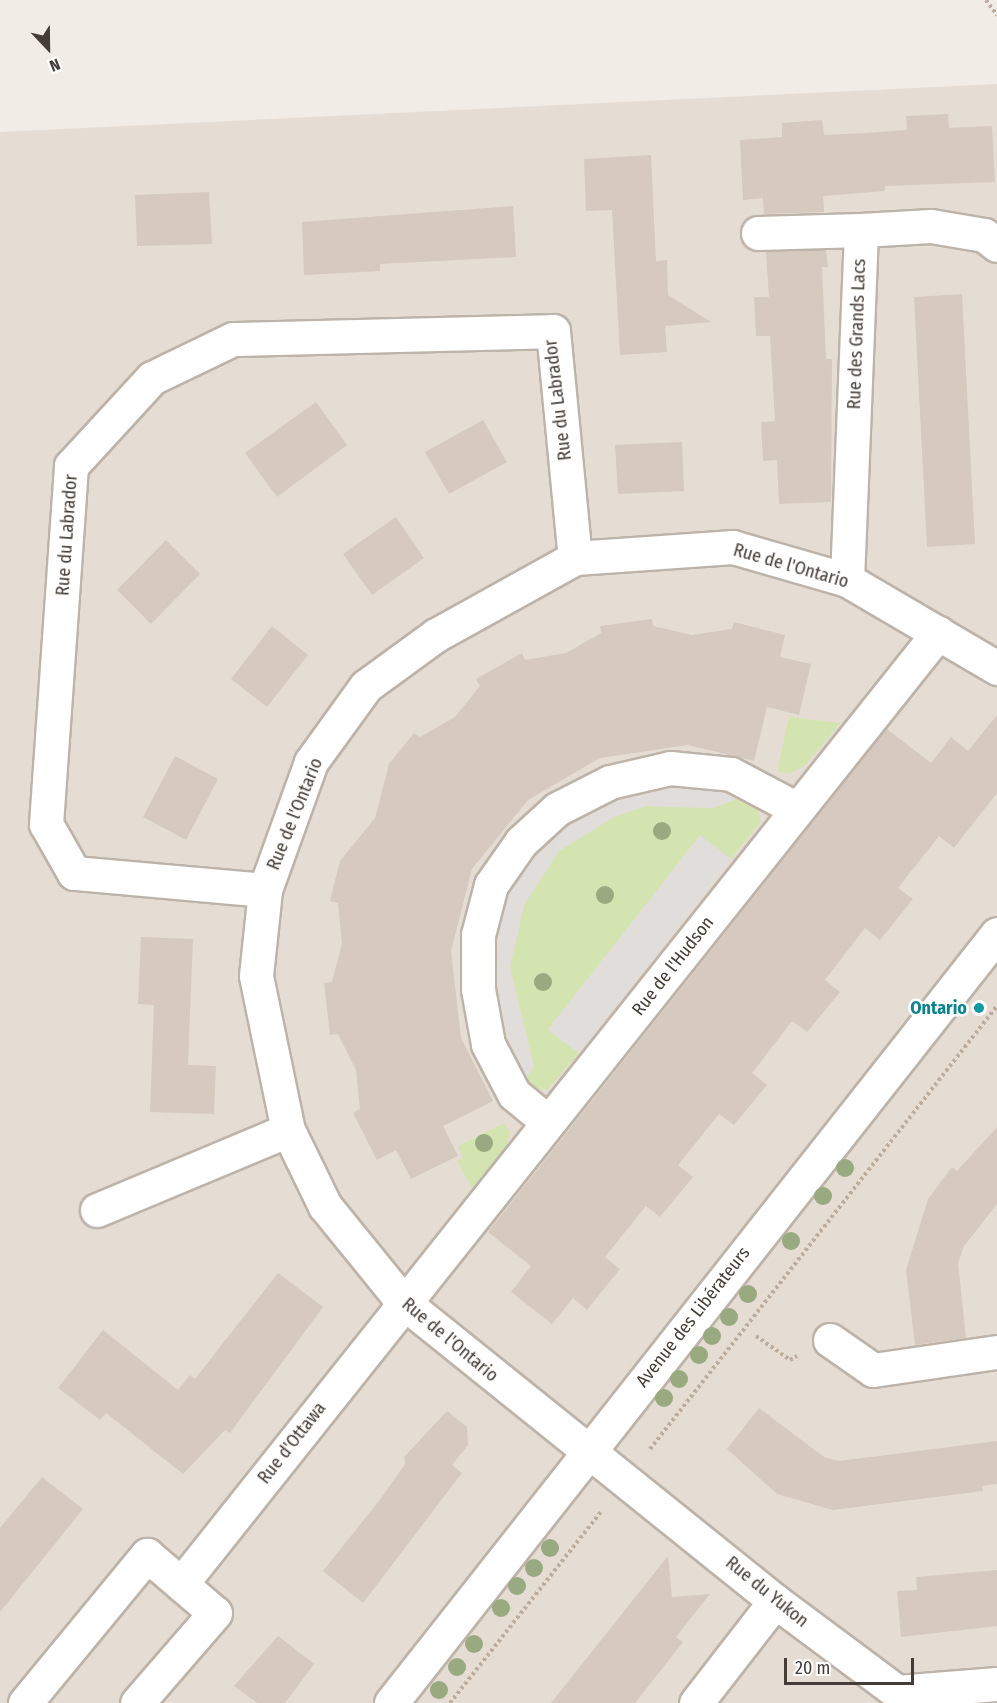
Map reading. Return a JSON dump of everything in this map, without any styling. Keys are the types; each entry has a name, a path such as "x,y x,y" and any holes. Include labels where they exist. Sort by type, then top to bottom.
{"street":[{"path":"758,233 931,225 984,235 997,245"},
{"name":"Rue des Grands Lacs","path":"847,580 861,230"},
{"name":"Rue du Labrador","path":"266,890 74,873 46,824 71,466 152,378 233,339 553,331 575,558"},
{"name":"Rue de l'Ontario","path":"587,1453 403,1302 325,1206 288,1130 256,976 266,890 311,762 366,686 436,635 575,558 733,547 847,580 996,665"},
{"name":"Rue de l'Hudson","path":"403,1302 938,633"},
{"path":"548,1122 514,1094 488,1044 478,989 478,935 491,885 521,842 557,809 610,782 670,768 731,774 797,809"},
{"name":"Avenue des Libérateurs","path":"391,1703 997,934"},
{"path":"98,1210 288,1130"},
{"name":"Rue d'Ottawa","path":"181,1584 403,1302"},
{"path":"830,1340 873,1370 997,1352"},
{"name":"Rue du Yukon","path":"587,1453 679,1519 775,1601 897,1692 997,1684"},
{"path":"25,1703 147,1555 215,1612 137,1703"},
{"path":"696,1703 775,1601"}],"path":[{"path":"986,0 997,15"},
{"path":"675,1416 997,1006"},
{"path":"450,1703 572,1546"}],"shaded area":[{"path":"997,84 997,1703 0,1703 0,132"},
{"path":"679,787 744,796 713,808 646,806 614,817 559,851 524,905 510,967 534,1066 524,1083 497,1001 499,930 507,898 526,866 578,817 610,800"},
{"path":"700,835 731,859 579,1053 548,1030"}],"green space":[{"path":"789,717 841,723 805,765 789,774 777,771"},
{"path":"744,796 757,805 761,822 731,859 700,836 548,1029 579,1053 548,1089 533,1090 524,1083 510,967 524,905 538,877 559,851 614,817 646,806 713,808"},
{"path":"504,1123 510,1132 506,1148 472,1188 457,1161 463,1157 458,1146"}],"building":[{"path":"948,114 949,128 992,126 995,182 885,186 885,191 823,196 824,212 764,214 763,198 743,200 740,140 782,137 782,123 822,120 824,135 866,133 907,130 906,116"},
{"path":"651,155 656,261 667,260 668,295 711,322 665,326 667,352 620,355 612,210 586,211 584,159"},
{"path":"209,192 212,244 137,246 135,195"},
{"path":"513,206 516,257 380,264 380,271 304,275 302,222"},
{"path":"826,250 828,267 822,267 826,359 832,359 831,502 779,504 777,460 763,461 761,422 775,421 770,336 756,336 754,297 769,297 766,252"},
{"path":"962,294 975,544 927,547 914,297"},
{"path":"316,402 347,445 277,497 245,453"},
{"path":"483,420 507,462 449,494 425,452"},
{"path":"682,442 684,491 618,494 615,445"},
{"path":"396,517 424,558 372,595 343,554"},
{"path":"166,540 200,574 151,624 117,590"},
{"path":"652,619 653,626 692,635 732,629 734,622 785,635 780,657 811,664 799,715 767,707 754,761 688,745 600,758 528,800 472,869 451,951 461,1038 493,1101 443,1126 458,1156 411,1179 396,1150 377,1160 353,1113 360,1109 356,1070 338,1034 330,1035 324,983 332,982 342,943 338,903 330,901 340,861 375,818 389,764 414,733 420,737 455,717 480,686 476,679 522,653 525,660 566,653 601,633 600,626"},
{"path":"272,626 308,655 267,707 231,679"},
{"path":"997,715 997,793 954,848 939,836 898,888 913,899 880,940 865,928 825,980 840,992 807,1032 792,1021 752,1073 767,1085 734,1125 719,1114 678,1165 693,1177 660,1217 646,1206 605,1257 620,1269 587,1310 573,1298 552,1324 511,1292 531,1266 488,1232 887,729 931,763 951,737 968,751"},
{"path":"175,756 218,779 186,840 143,817"},
{"path":"141,937 193,939 188,1065 216,1066 214,1114 150,1112 154,1005 138,1004"},
{"path":"997,1127 997,1204 964,1246 958,1263 966,1338 915,1345 906,1270 928,1199 952,1167 957,1171"},
{"path":"278,1273 323,1307 230,1433 225,1430 183,1474 106,1413 100,1420 58,1388 103,1330 178,1390 190,1375 195,1379"},
{"path":"759,1408 824,1457 839,1461 997,1441 997,1484 982,1486 983,1491 833,1510 777,1494 727,1449"},
{"path":"447,1411 467,1427 468,1445 452,1465 462,1473 363,1603 323,1571 382,1497 405,1464 404,1457"},
{"path":"42,1477 83,1509 0,1612 0,1528"},
{"path":"668,1556 672,1597 710,1594 676,1637 683,1642 635,1703 551,1703"},
{"path":"997,1570 997,1626 901,1637 897,1591 917,1590 916,1577"},
{"path":"278,1636 314,1664 285,1703 257,1703 234,1686"}],"place":[{"name":"Ontario","path":"979,1008"}]}
